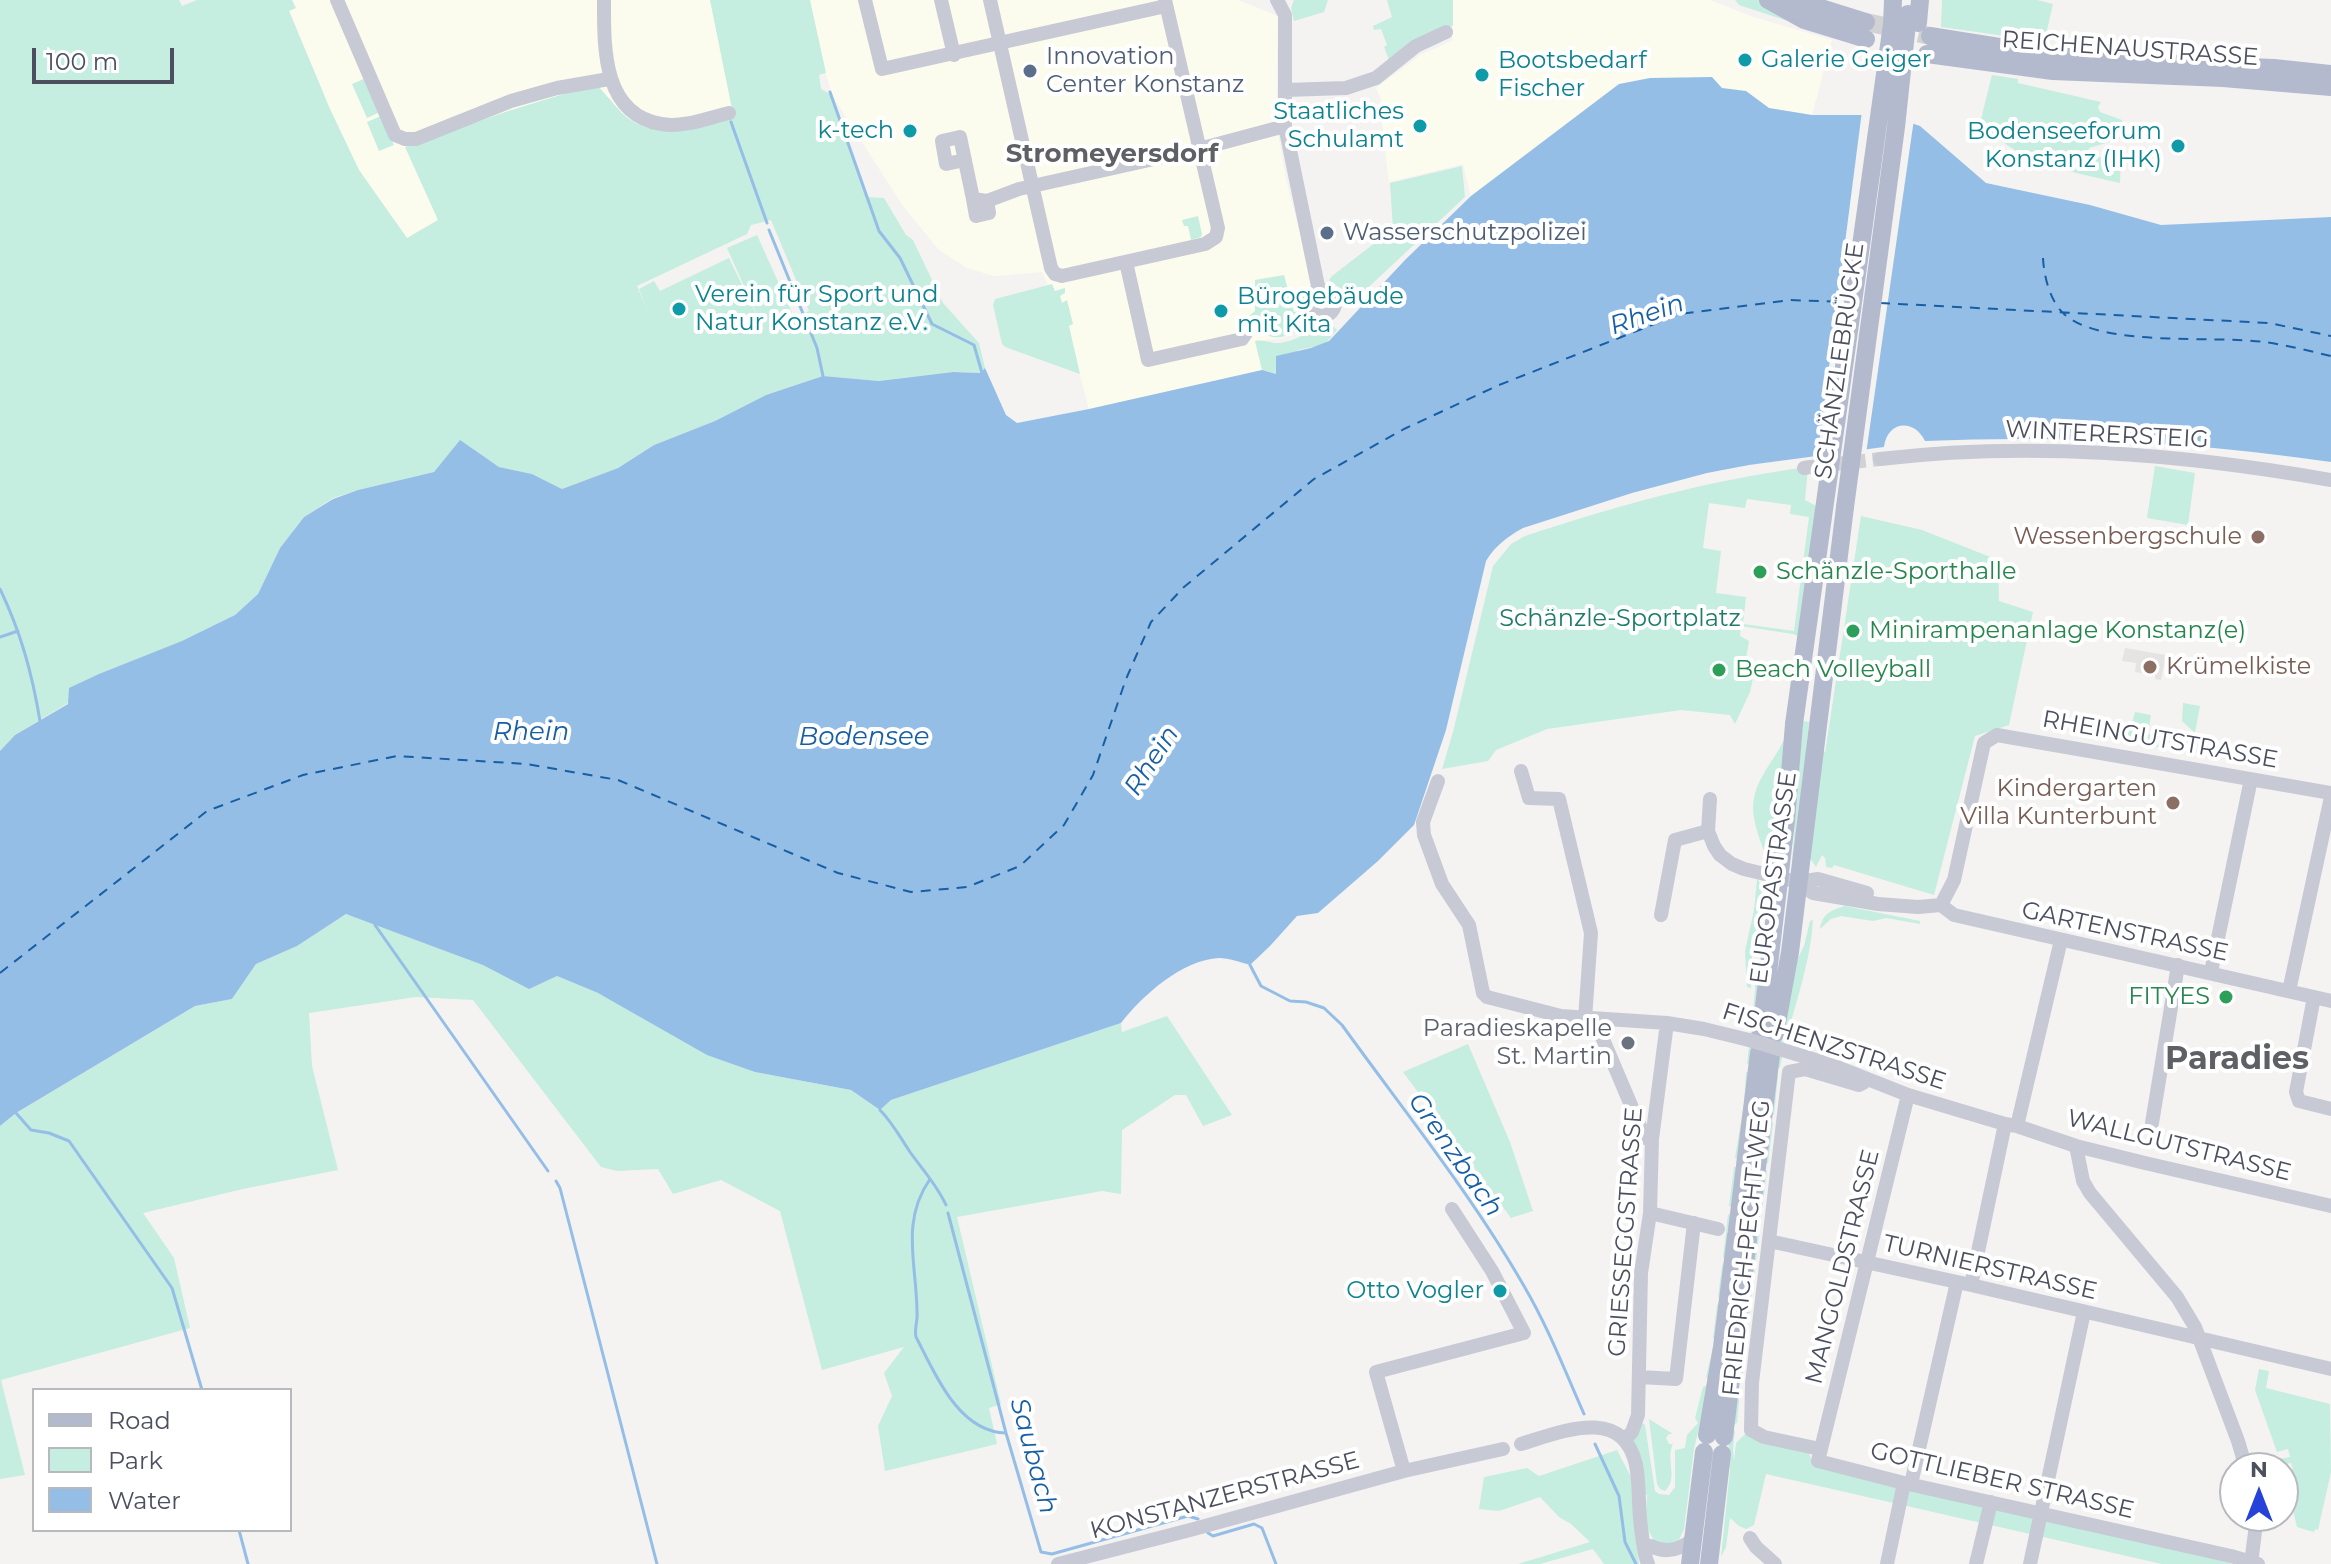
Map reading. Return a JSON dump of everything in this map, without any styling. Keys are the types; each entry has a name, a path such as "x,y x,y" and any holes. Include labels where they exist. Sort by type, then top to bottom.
{"main road":[{"path":"1768,0 1804,20 1857,28 1795,0"},
{"path":"1882,0 1881,38 1887,56"},
{"name":"SCHÄNZLEBRÜCKE","path":"1794,724 1893,0"},
{"name":"SCHÄNZLEBRÜCKE","path":"1817,727 1896,127 1908,0"},
{"path":"1896,127 1906,106 1920,0"},
{"name":"REICHENAUSTRASSE","path":"2331,74 2274,68 2127,62 1930,45 2053,71 2223,78 2331,87"},
{"name":"EUROPASTRASSE","path":"1794,724 1768,1033 1787,972 1817,727"},
{"path":"1709,1564 1722,1347 1765,1054"},
{"path":"1690,1564 1714,1444"}],"street":[{"path":"337,0 395,135 405,139 416,139 511,101 557,88 609,79"},
{"path":"604,0 609,79 618,97 628,107 660,124 684,123 729,113"},
{"path":"865,0 882,69 954,55 1000,44 1166,3 1218,228 1216,237 1205,244 1062,276 1055,274 1051,268 1033,187 1000,44 990,0"},
{"path":"941,0 954,55"},
{"path":"1277,0 1285,15 1285,126 1319,291"},
{"path":"1286,90 1346,88 1376,78 1416,46 1446,32"},
{"path":"965,160 980,200 1285,126"},
{"path":"1126,262 1148,360 1242,339 1246,333"},
{"name":"WINTERERSTEIG","path":"1880,459 1995,451 2093,451 2245,466 2331,480"},
{"name":"RHEINGUTSTRASSE","path":"1941,905 1954,880 1984,743 1997,735 2331,795"},
{"path":"1521,771 1529,798 1559,799 1591,933 1585,1019"},
{"path":"2211,972 2251,779"},
{"name":"FISCHENZSTRASSE","path":"1438,781 1423,822 1424,835 1442,884 1469,925 1483,993 1487,997 1561,1016 1667,1023 1737,1036 1832,1065 1908,1095 2011,1125"},
{"path":"2289,991 2331,795"},
{"path":"1661,915 1675,840 1708,831 1710,799"},
{"name":"GARTENSTRASSE","path":"1708,831 1720,855 1732,864 1798,882 1813,893 1878,904 1941,905 1954,915 2331,1001"},
{"path":"1887,1564 2061,940"},
{"path":"2152,1123 2178,965"},
{"path":"2314,997 2296,1092 2299,1101 2331,1109"},
{"path":"1603,1019 1602,1037 1620,1083 1645,1138 1652,1139"},
{"name":"GRIESSEGGSTRASSE","path":"1625,1439 1632,1432 1638,1415 1641,1273 1650,1213 1652,1139 1667,1023"},
{"name":"FRIEDRICH-PECHT-WEG","path":"1751,1430 1752,1383 1789,1072 1805,1069 1859,1085 1867,1079"},
{"name":"MANGOLDSTRASSE","path":"1820,1449 1908,1095"},
{"name":"WALLGUTSTRASSE","path":"2011,1125 2076,1146 2331,1206"},
{"path":"2076,1146 2083,1181 2090,1193 2177,1297 2200,1338 2240,1452"},
{"path":"1404,1471 1376,1372 1524,1333 1492,1271 1452,1209"},
{"path":"1650,1213 1738,1233"},
{"path":"1639,1377 1676,1379 1694,1223"},
{"name":"TURNIERSTRASSE","path":"1769,1241 2331,1369"},
{"path":"2030,1564 2084,1312"},
{"path":"1521,1444 1587,1427 1609,1429 1625,1439 1637,1468 1641,1530 1648,1564"},
{"name":"GOTTLIEBER STRASSE","path":"1751,1430 1764,1437 1820,1449 1818,1461 2253,1563"},
{"name":"KONSTANZERSTRASSE","path":"1058,1564 1404,1471 1503,1449"},
{"path":"1976,1564 1991,1502"},
{"path":"1641,1530 1661,1564"},
{"path":"2253,1563 2256,1532"},
{"path":"1750,1538 1775,1564"},
{"path":"1651,1546 1671,1550 1693,1539"}],"shaded area":[{"path":"292,0 710,0 733,114 665,131 638,125 621,113 610,98 406,147 438,220 407,238 359,170 289,10 295,8"},
{"path":"806,0 1238,0 1278,16 1276,121 1286,180 1314,287 1305,298 1303,310 1313,324 1283,338 1255,341 1262,370 1089,409 1066,322 1042,272 994,276 967,268 939,250 903,206 832,95 826,74 819,75"},
{"path":"1453,0 1710,0 1753,17 1832,40 1812,115 1769,108 1746,91 1619,84 1471,196 1463,164 1389,182 1381,99 1376,88 1422,54 1452,41"},
{"name":"Krümelkiste","path":"2125,648 2166,655 2161,680 2155,679 2155,675 2135,672 2136,663 2122,661"}],"green space":[{"path":"0,0 179,0 182,6 197,0 292,0 296,8 289,11 359,170 407,238 438,220 405,147 596,84 621,112 633,122 646,127 690,126 733,114 710,0 810,0 826,73 819,75 821,89 832,95 867,197 884,198 906,235 913,240 943,303 979,343 985,368 982,373 953,372 879,381 823,376 766,395 715,421 654,445 618,468 562,489 532,474 499,467 460,441 434,472 333,498 304,517 280,548 258,594 235,615 68,703 15,735 0,751","holes":["771,220 809,311 781,325 794,317 757,235 727,248 762,326 729,258 660,291 654,281 639,289 648,313 637,286 747,234 751,225"]},
{"path":"1294,0 1328,0 1324,12 1294,21 1291,8"},
{"path":"1387,0 1453,0 1453,26 1428,33 1389,60 1381,29 1374,30 1373,26 1392,17"},
{"path":"1735,0 1758,0 1806,27 1739,5"},
{"path":"1942,0 2037,0 2053,4 2046,34 2033,40 1941,27"},
{"path":"1992,75 2101,102 2098,107 2100,112 2122,120 2120,139 2089,148 2088,157 2121,158 2120,183 2027,158 1979,127"},
{"path":"366,78 380,112 367,118 352,84"},
{"path":"381,116 394,145 379,151 367,122"},
{"path":"1462,166 1465,197 1359,296 1345,292 1329,280 1393,229 1390,183"},
{"path":"1198,216 1202,234 1191,240 1188,226 1184,226 1182,220"},
{"path":"1284,275 1294,312 1303,310 1313,324 1284,337 1270,337 1243,321 1255,311 1255,280"},
{"path":"1052,284 1055,291 1065,288 1065,293 1060,296 1062,303 1067,300 1073,324 1069,326 1080,374 1002,344 993,305 995,299"},
{"path":"1337,312 1329,322 1337,330 1324,345 1298,350 1276,374 1262,370 1255,341 1280,343 1295,339"},
{"path":"2155,466 2195,473 2188,525 2147,518"},
{"name":"Schänzle-Sportplatz","path":"1808,467 1805,500 1818,507 1800,637 1741,626 1740,636 1749,641 1745,664 1756,665 1750,692 1735,724 1730,715 1681,710 1547,729 1496,750 1488,761 1442,769 1493,566 1511,544 1525,536 1630,504 1771,472","holes":["1747,499 1791,505 1790,514 1809,517 1794,631 1743,624 1746,597 1716,593 1721,551 1703,548 1709,503 1745,508"]},
{"path":"1861,516 1922,530 1998,560 1999,601 2033,612 2009,725 1975,736 1934,895 1834,865 1832,868 1826,867 1822,855 1816,867 1809,857 1822,746 1825,753"},
{"path":"2183,703 2200,706 2195,733 2182,721"},
{"path":"2135,712 2151,715 2148,734 2157,736 2146,745 2094,735 2096,721 2131,726"},
{"path":"1803,721 1809,722 1795,862 1792,861"},
{"path":"2161,737 2212,746 2212,750 2235,754 2234,760 2151,746"},
{"path":"1785,738 1774,859 1768,865 1756,827 1754,801 1760,780"},
{"path":"1757,879 1764,903 1752,955 1751,988 1747,987 1745,951"},
{"path":"1845,906 1920,921 1920,924 1886,918 1873,921 1841,916 1831,919 1820,929 1828,913"},
{"path":"346,914 557,976 598,993 755,1072 851,1090 880,1110 891,1100 1121,1023 1122,1032 1167,1016 1232,1115 1203,1126 1186,1095 1175,1095 1122,1130 1121,1194 1102,1191 957,1217 1001,1404 989,1408 997,1444 885,1471 878,1426 892,1396 884,1373 904,1347 822,1370 780,1211 721,1180 673,1194 658,1169 617,1171 601,1167 473,1000 416,997 309,1013 312,1066 338,1170 143,1213 174,1258 190,1328 1,1380 25,1475 0,1479 0,1126 16,1113 195,1006 232,999 256,964 297,946"},
{"path":"1813,920 1804,976 1778,1068 1774,1115 1771,1116 1773,1124 1762,1210 1758,1216 1761,1219 1743,1349 1742,1382 1738,1390 1737,1423 1733,1425 1734,1462 1736,1443 1747,1432 1807,1449 1814,1465 2231,1564 2162,1564 1766,1474 1754,1525 1746,1529 1730,1518 1726,1547 1721,1557 1730,1470 1728,1451 1776,1056 1797,960 1810,921"},
{"path":"1755,969 1759,970 1760,993 1714,1365 1694,1449 1684,1529 1678,1542 1668,1546 1654,1540 1648,1528 1647,1495 1643,1492 1633,1438 1642,1423 1645,1425 1655,1491 1669,1495 1675,1487 1675,1450 1685,1448 1687,1435 1698,1423 1695,1418 1703,1387 1707,1385 1715,1339 1722,1266 1726,1259 1723,1257 1728,1215 1732,1207 1729,1206 1749,1065"},
{"path":"1468,1044 1510,1142 1533,1211 1511,1218 1403,1072"},
{"path":"2259,1369 2269,1371 2266,1388 2330,1404 2331,1472 2318,1530 2314,1532 2299,1528 2299,1452 2289,1452 2288,1449 2277,1452 2255,1390"},
{"path":"1649,1419 1673,1434 1666,1438 1669,1444 1673,1444 1671,1480 1665,1491 1657,1484"},
{"path":"1617,1450 1632,1479 1639,1564 1604,1564 1593,1549 1540,1564 1518,1564 1590,1542 1540,1497 1499,1511 1479,1509 1484,1477 1527,1468 1539,1476"}],"water":[{"name":"Bodensee","path":"1712,77 1722,88 1746,91 1769,108 1812,115 1888,115 1920,126 1986,183 2090,205 2161,225 2331,217 2331,462 2229,449 2128,442 2027,439 1925,441 1914,429 1902,426 1890,432 1884,447 1707,473 1523,528 1502,542 1486,561 1446,730 1414,825 1378,861 1318,913 1297,916 1250,965 1219,958 1191,965 1164,981 1140,1001 1121,1023 891,1100 880,1110 851,1090 755,1072 707,1055 598,993 557,976 529,989 483,965 346,914 297,946 256,964 232,999 195,1006 16,1113 0,1126 0,751 15,735 68,704 69,688 182,641 235,615 258,594 280,548 304,517 333,499 434,472 460,440 499,467 532,474 562,489 618,468 654,445 715,421 766,395 823,376 879,381 953,372 981,373 985,368 1006,415 1017,423 1262,370 1276,374 1276,356 1329,341 1471,196 1619,84 1650,78"}],"pier":[{"path":"1862,111 1889,111 1914,119 1866,454 1817,460"}],"waterway":[{"path":"830,92 879,231 900,258 932,324 974,345 982,373"},
{"path":"731,122 767,223"},
{"path":"769,230 817,348 823,376"},
{"path":"0,589 25,654 40,721"},
{"path":"0,637 18,631"},
{"path":"375,925 548,1171"},
{"name":"Grenzbach","path":"1250,965 1261,986 1290,1001 1324,1008 1342,1025 1460,1186 1504,1252 1541,1317 1584,1414"},
{"name":"Saubach","path":"880,1110 946,1205"},
{"path":"16,1113 31,1130 69,1141 172,1288 201,1388"},
{"path":"930,1179 915,1211 913,1228 916,1337 940,1383 961,1412 974,1423 1006,1433"},
{"path":"556,1181 657,1564"},
{"name":"Saubach","path":"948,1213 1041,1552 1052,1554 1188,1516 1198,1519"},
{"name":"Grenzbach","path":"1595,1444 1619,1496 1625,1542 1636,1564"},
{"name":"Saubach","path":"1208,1533 1213,1536 1254,1524 1262,1528 1276,1564"},
{"path":"240,1532 248,1564"}],"ferry route":[{"path":"2043,258 2051,296 2064,314 2081,325 2131,336 2264,342 2331,356"},
{"path":"0,973 207,811 303,775 397,756 527,764 618,780 838,873 911,892 967,887 1020,866 1064,825 1093,775 1126,679 1151,622 1184,587 1314,479 1404,429 1499,385 1680,314 1790,300 1846,302"},
{"path":"1880,303 2269,323 2331,336"}],"tunnel":[{"path":"1866,22 1930,36"},
{"path":"1810,467 1880,459"}],"place":[{"name":"Galerie Geiger","path":"1745,60"},
{"name":"Innovation Center Konstanz","path":"1030,71"},
{"name":"Bootsbedarf Fischer","path":"1482,75"},
{"name":"Staatliches Schulamt","path":"1420,126"},
{"name":"k-tech","path":"910,131"},
{"name":"Bodenseeforum Konstanz (IHK)","path":"2178,146"},
{"name":"Wasserschutzpolizei","path":"1327,233"},
{"name":"Verein für Sport und Natur Konstanz e.V.","path":"679,309"},
{"name":"Bürogebäude mit Kita","path":"1221,311"},
{"name":"Wessenbergschule","path":"2258,537"},
{"name":"Schänzle-Sporthalle","path":"1760,572"},
{"name":"Minirampenanlage Konstanz(e)","path":"1853,631"},
{"name":"Krümelkiste","path":"2150,667"},
{"name":"Beach Volleyball","path":"1719,670"},
{"name":"Kindergarten Villa Kunterbunt","path":"2173,803"},
{"name":"FITYES","path":"2226,997"},
{"name":"Paradieskapelle St. Martin","path":"1628,1043"},
{"name":"Otto Vogler","path":"1500,1291"}],"district":[{"name":"Stromeyersdorf","path":"1112,154"},
{"name":"Paradies","path":"2237,1060"}],"water label":[{"name":"Rhein","path":"1647,315"},
{"name":"Rhein","path":"531,732"},
{"name":"Rhein","path":"1152,761"}]}
